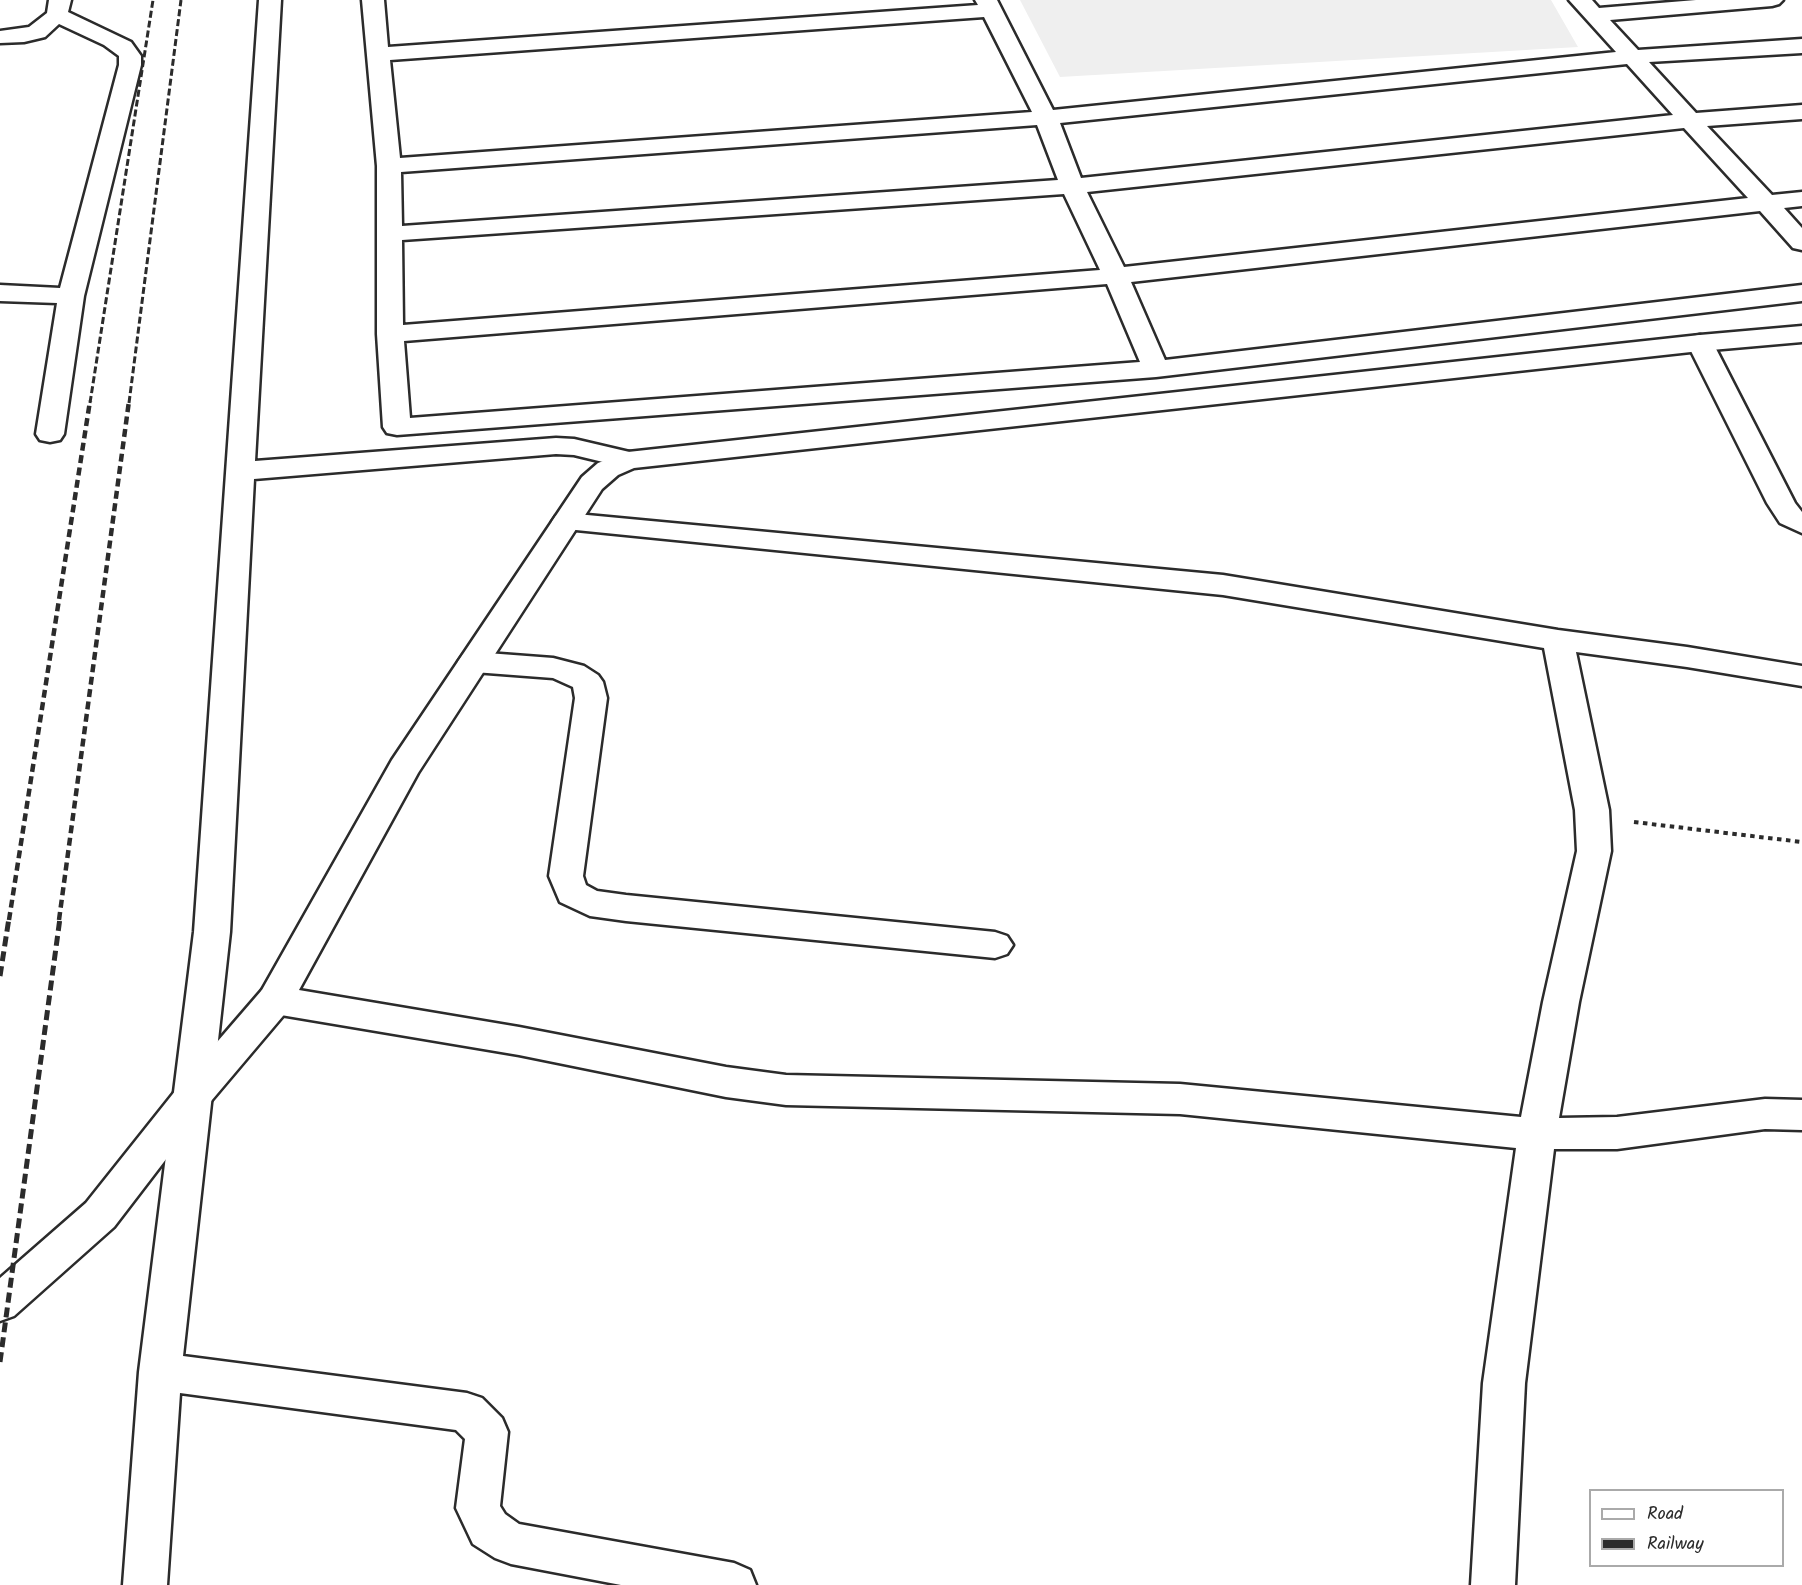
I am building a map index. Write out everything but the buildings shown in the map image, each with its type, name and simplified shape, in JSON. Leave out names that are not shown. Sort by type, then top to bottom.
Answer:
[{"type":"street","points":[[145,1585],[160,1372],[212,932],[270,0]]},
{"type":"street","points":[[373,0],[389,166],[390,334],[397,427],[1156,369],[1802,293]]},
{"type":"street","points":[[1586,7],[1772,0]]},
{"type":"street","points":[[378,54],[988,5],[1046,118],[1072,186],[1116,276],[1156,369]]},
{"type":"street","points":[[0,37],[24,36],[37,32],[59,7],[123,47],[130,56],[130,65],[71,296],[50,434]]},
{"type":"street","points":[[1586,7],[1802,243]]},
{"type":"street","points":[[389,166],[1046,118],[1632,57],[1802,46]]},
{"type":"street","points":[[389,234],[1072,186],[1690,120],[1802,112]]},
{"type":"street","points":[[390,334],[1116,276],[1802,199]]},
{"type":"street","points":[[0,293],[71,296]]},
{"type":"street","points":[[0,1304],[100,1215],[193,1096],[274,1000],[404,768],[592,483],[608,469],[628,460],[1700,343],[1802,334]]},
{"type":"street","points":[[1700,343],[1782,503],[1790,517],[1802,524]]},
{"type":"street","points":[[242,471],[556,446],[574,447],[628,460]]},
{"type":"street","points":[[567,522],[1223,585],[1558,640],[1687,657],[1802,676]]},
{"type":"street","points":[[1493,1585],[1504,1383],[1537,1134],[1561,1002],[1594,850],[1592,817],[1558,640]]},
{"type":"street","points":[[474,662],[553,668],[573,673],[587,682],[591,698],[566,876],[572,893],[590,903],[994,945]]},
{"type":"street","points":[[274,1000],[519,1041],[726,1082],[786,1089],[1180,1099],[1537,1134],[1617,1133],[1765,1114],[1802,1115]]},
{"type":"street","points":[[160,1372],[467,1412],[487,1432],[478,1508],[489,1528],[511,1543],[734,1585]]},
{"type":"path","points":[[1592,817],[1802,842]]},
{"type":"shaded area","points":[[1020,0],[1551,0],[1578,47],[1060,77]]},
{"type":"railway","points":[[90,403],[153,0]]},
{"type":"railway","points":[[129,403],[181,0]]},
{"type":"railway","points":[[9,920],[90,401]]},
{"type":"railway","points":[[59,920],[129,401]]},
{"type":"railway","points":[[0,976],[9,918]]},
{"type":"railway","points":[[0,1362],[60,918]]}]
